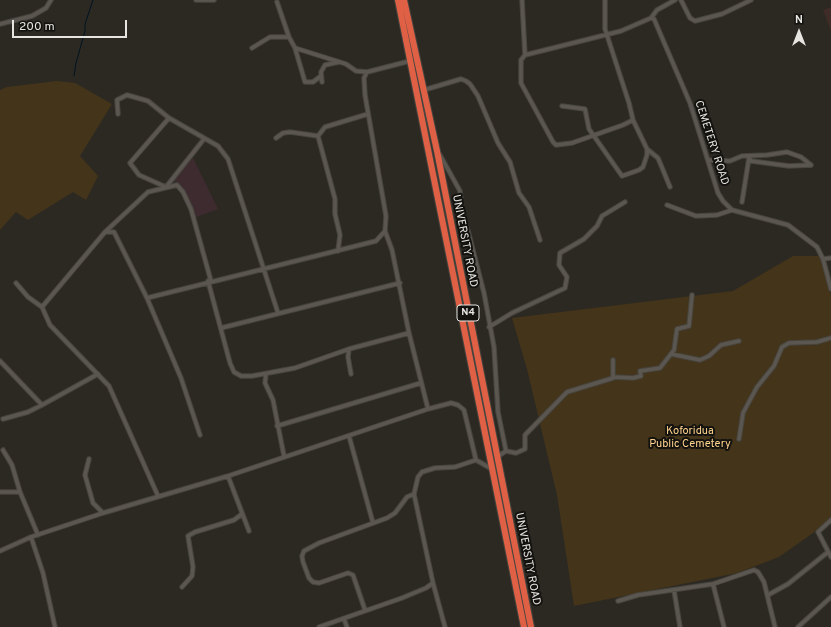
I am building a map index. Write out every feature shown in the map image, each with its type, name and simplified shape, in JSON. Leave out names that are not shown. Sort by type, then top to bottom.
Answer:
[{"type":"highway","name":"UNIVERSITY ROAD","points":[[398,0],[490,468],[524,627]]},
{"type":"highway","name":"UNIVERSITY ROAD","points":[[404,0],[437,151],[479,371],[498,457],[531,627]]},
{"type":"street","points":[[0,24],[32,16],[46,8],[52,0]]},
{"type":"street","points":[[196,0],[214,0]]},
{"type":"street","points":[[522,0],[525,55]]},
{"type":"street","points":[[605,0],[604,21],[606,35],[629,102],[633,120],[647,149],[658,158],[670,187]]},
{"type":"street","points":[[633,120],[623,125],[560,146],[553,142],[521,83],[521,60],[525,55],[621,31],[651,18],[657,10],[675,0]]},
{"type":"street","points":[[681,0],[690,18],[695,21],[722,14],[751,0]]},
{"type":"street","points":[[277,2],[289,37],[295,48],[305,82],[313,82],[320,76],[329,58]]},
{"type":"street","name":"CEMETERY ROAD","points":[[651,18],[654,19],[690,103],[709,160],[718,193],[726,206],[732,210]]},
{"type":"street","points":[[252,48],[270,37],[289,37]]},
{"type":"street","points":[[295,48],[312,55],[329,58],[340,62],[356,71],[367,72],[410,61]]},
{"type":"street","points":[[325,65],[340,62]]},
{"type":"street","points":[[367,72],[364,78],[368,114],[386,216],[385,231],[392,250],[409,333],[428,410]]},
{"type":"street","points":[[320,76],[322,82]]},
{"type":"street","points":[[424,90],[461,79],[470,84],[478,96],[498,143],[510,162],[519,193],[528,207],[540,240]]},
{"type":"street","points":[[118,114],[117,100],[127,95],[148,101],[169,118],[222,151],[231,166],[278,313]]},
{"type":"street","points":[[562,106],[585,109],[589,129],[594,134],[622,176],[643,167],[647,149]]},
{"type":"street","points":[[318,136],[325,127],[368,114]]},
{"type":"street","points":[[166,187],[139,175],[130,163],[169,118]]},
{"type":"street","points":[[276,138],[283,133],[290,132],[318,136]]},
{"type":"street","points":[[318,136],[335,199],[335,214],[340,235],[338,251]]},
{"type":"street","points":[[166,187],[204,139]]},
{"type":"street","points":[[437,151],[460,191],[463,217],[473,249],[494,347],[498,412],[506,451]]},
{"type":"street","points":[[709,160],[730,161],[742,156],[749,157],[787,152],[802,157],[811,165],[789,166],[751,161],[749,157]]},
{"type":"street","points":[[742,202],[749,157]]},
{"type":"street","points":[[42,307],[105,232],[148,192],[177,185],[183,192],[191,209],[221,328],[234,372],[241,376],[266,374],[295,368],[349,349],[409,333]]},
{"type":"street","points":[[489,327],[512,313],[565,288],[567,277],[559,265],[560,253],[584,239],[597,226],[602,216],[625,202]]},
{"type":"street","points":[[667,205],[696,216],[717,215],[732,210],[788,225],[818,247],[823,259],[831,289]]},
{"type":"street","points":[[147,298],[210,281],[376,241],[385,231]]},
{"type":"street","points":[[105,232],[114,232],[147,298],[181,378],[200,435]]},
{"type":"street","points":[[823,259],[831,258]]},
{"type":"street","points":[[16,283],[28,297],[42,307],[50,326],[109,386],[158,496]]},
{"type":"street","points":[[221,328],[400,284]]},
{"type":"street","points":[[498,457],[506,451],[516,453],[524,448],[524,435],[567,392],[613,378],[614,376],[633,378],[641,376],[640,371],[660,368],[675,347],[676,329],[689,326],[692,295]]},
{"type":"street","points":[[739,439],[743,413],[757,387],[774,366],[782,347],[789,343],[817,342],[831,338]]},
{"type":"street","points":[[671,354],[700,360],[709,356],[721,345],[739,341]]},
{"type":"street","points":[[349,349],[348,357],[351,374]]},
{"type":"street","points":[[613,360],[614,376]]},
{"type":"street","points":[[0,361],[42,405]]},
{"type":"street","points":[[3,419],[28,412],[98,374]]},
{"type":"street","points":[[266,374],[265,383],[273,400],[284,456]]},
{"type":"street","points":[[277,426],[422,383]]},
{"type":"street","points":[[0,550],[31,537],[103,513],[228,476],[284,456],[451,403],[458,405],[464,410],[476,460],[490,468]]},
{"type":"street","points":[[349,436],[373,523]]},
{"type":"street","points":[[3,450],[10,460],[20,492],[38,535]]},
{"type":"street","points":[[89,460],[85,476],[93,503],[103,513]]},
{"type":"street","points":[[445,627],[433,583],[414,494],[418,476],[422,472],[434,468],[455,467],[476,460]]},
{"type":"street","points":[[228,476],[249,531]]},
{"type":"street","points":[[0,492],[20,492]]},
{"type":"street","points":[[365,610],[353,575],[348,573],[319,583],[313,582],[309,578],[302,556],[308,548],[391,516],[407,497],[414,494]]},
{"type":"street","points":[[182,587],[192,576],[194,567],[188,536],[195,532],[234,520],[242,514]]},
{"type":"street","points":[[831,520],[818,532],[831,557]]},
{"type":"street","points":[[31,537],[43,573],[55,627]]},
{"type":"street","points":[[768,595],[788,584],[828,552]]},
{"type":"street","points":[[618,601],[638,595],[713,584],[754,570],[758,572],[764,582],[775,627]]},
{"type":"street","points":[[319,627],[408,596],[426,588],[433,583]]},
{"type":"street","points":[[713,584],[724,627]]},
{"type":"street","points":[[674,590],[680,627]]},
{"type":"street","points":[[798,627],[831,597]]},
{"type":"street","points":[[344,619],[347,627]]},
{"type":"shaded area","points":[[831,7],[831,31],[823,10]]},
{"type":"shaded area","points":[[193,158],[218,209],[194,218],[173,178]]},
{"type":"green space","points":[[57,81],[75,83],[112,104],[80,156],[98,176],[86,200],[73,192],[28,220],[16,212],[0,230],[0,90],[7,87]]},
{"type":"green space","name":"Koforidua Public Cemetery","points":[[793,256],[821,256],[831,295],[831,517],[813,533],[779,557],[737,573],[574,606],[557,495],[527,369],[512,318],[733,291]]},
{"type":"waterway","points":[[74,76],[85,31],[85,24],[93,0]]}]
